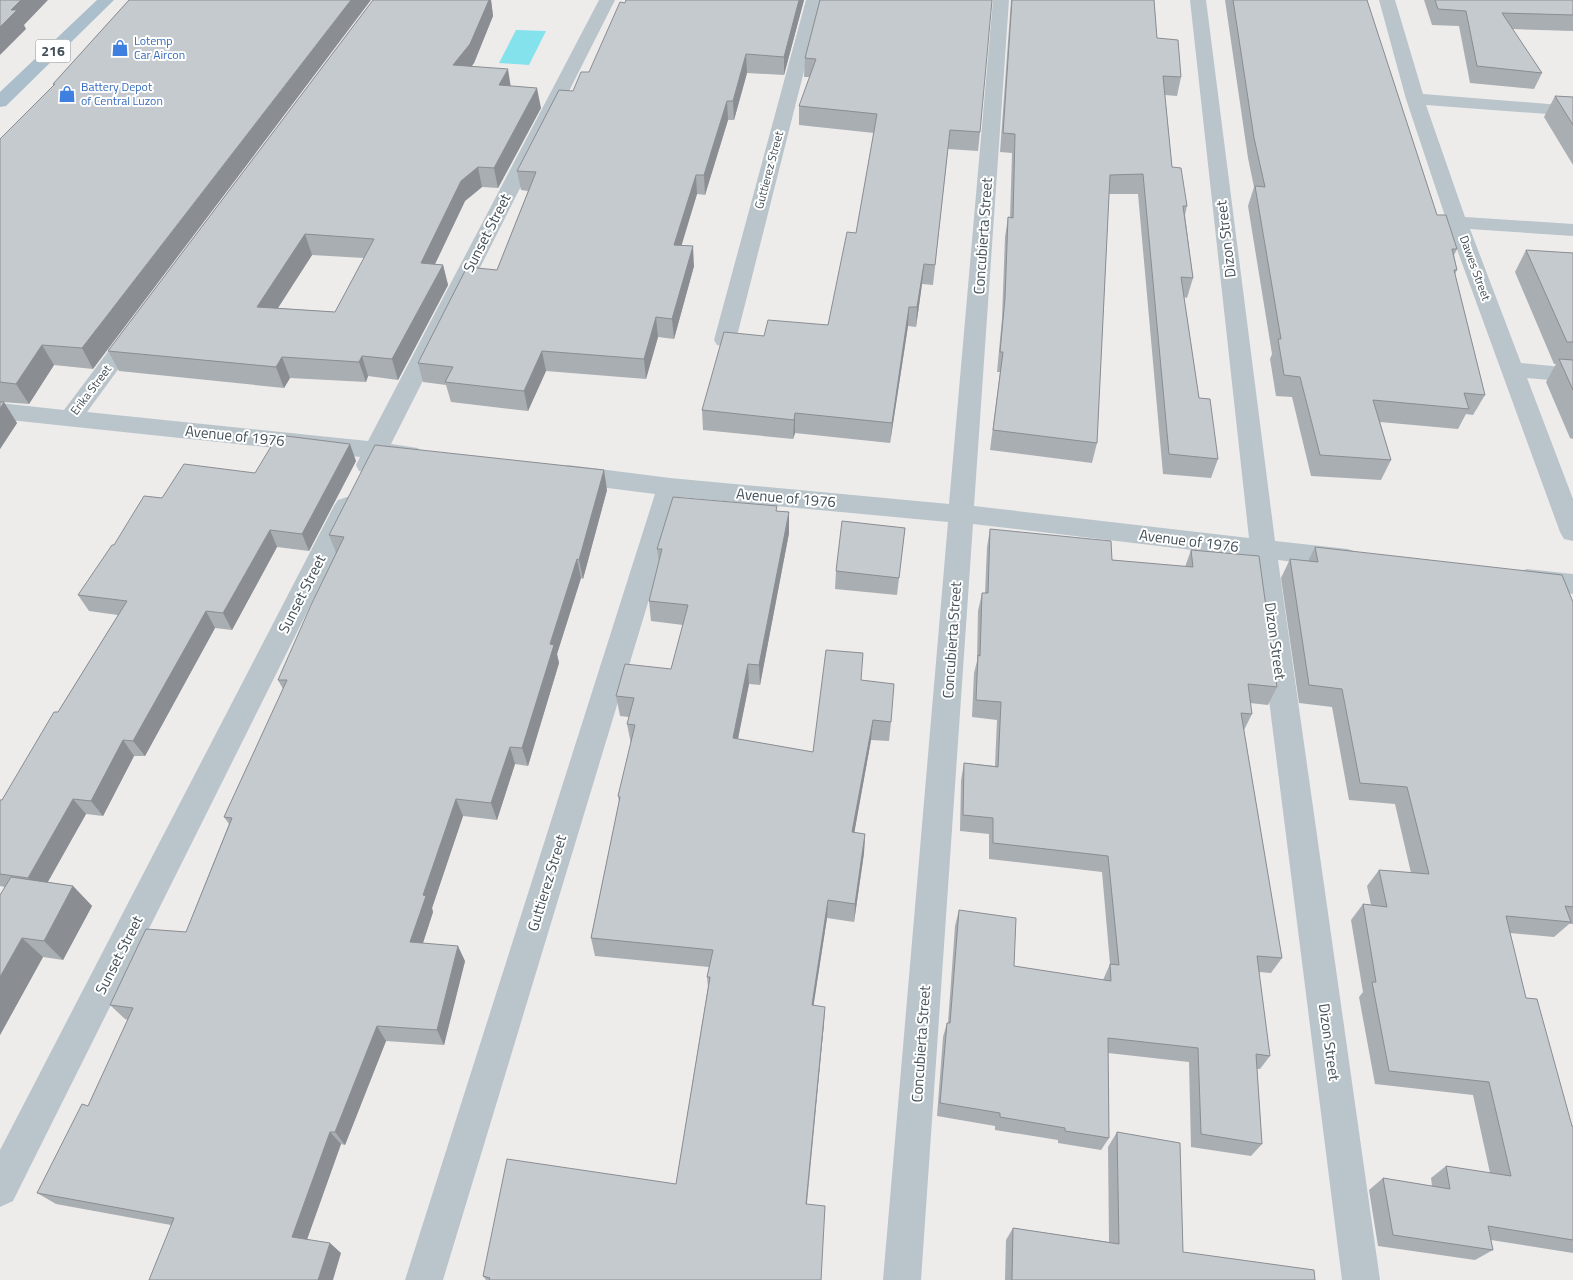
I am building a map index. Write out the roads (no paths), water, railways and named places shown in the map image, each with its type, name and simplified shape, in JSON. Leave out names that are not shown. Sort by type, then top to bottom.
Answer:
[{"type":"main road","name":"216","points":[[0,102],[106,0]]},
{"type":"street","name":"Sunset Street","points":[[0,1188],[375,450],[607,0]]},
{"type":"street","name":"Guttierez Street","points":[[725,340],[814,0]]},
{"type":"street","name":"Concubierta Street","points":[[902,1280],[1001,0]]},
{"type":"street","name":"Dizon Street","points":[[1198,0],[1263,549],[1361,1280]]},
{"type":"street","name":"Dawes Street","points":[[1387,0],[1414,100],[1457,222],[1573,532]]},
{"type":"street","points":[[1414,100],[1573,111]]},
{"type":"street","points":[[1457,222],[1573,230]]},
{"type":"street","name":"Erika Street","points":[[70,419],[149,312]]},
{"type":"street","points":[[1512,369],[1573,375]]},
{"type":"street","name":"Avenue of 1976","points":[[0,411],[375,450],[434,458]]},
{"type":"street","name":"Avenue of 1976","points":[[542,471],[670,487],[962,514],[1369,561]]},
{"type":"street","name":"Guttierez Street","points":[[424,1280],[670,487]]},
{"type":"street","points":[[1505,576],[1573,584]]},
{"type":"water","points":[[516,30],[546,31],[529,65],[499,63]]},
{"type":"place","name":"Lotemp Car Aircon","points":[[120,48]]},
{"type":"place","name":"Battery Depot of Central Luzon","points":[[67,94]]}]
